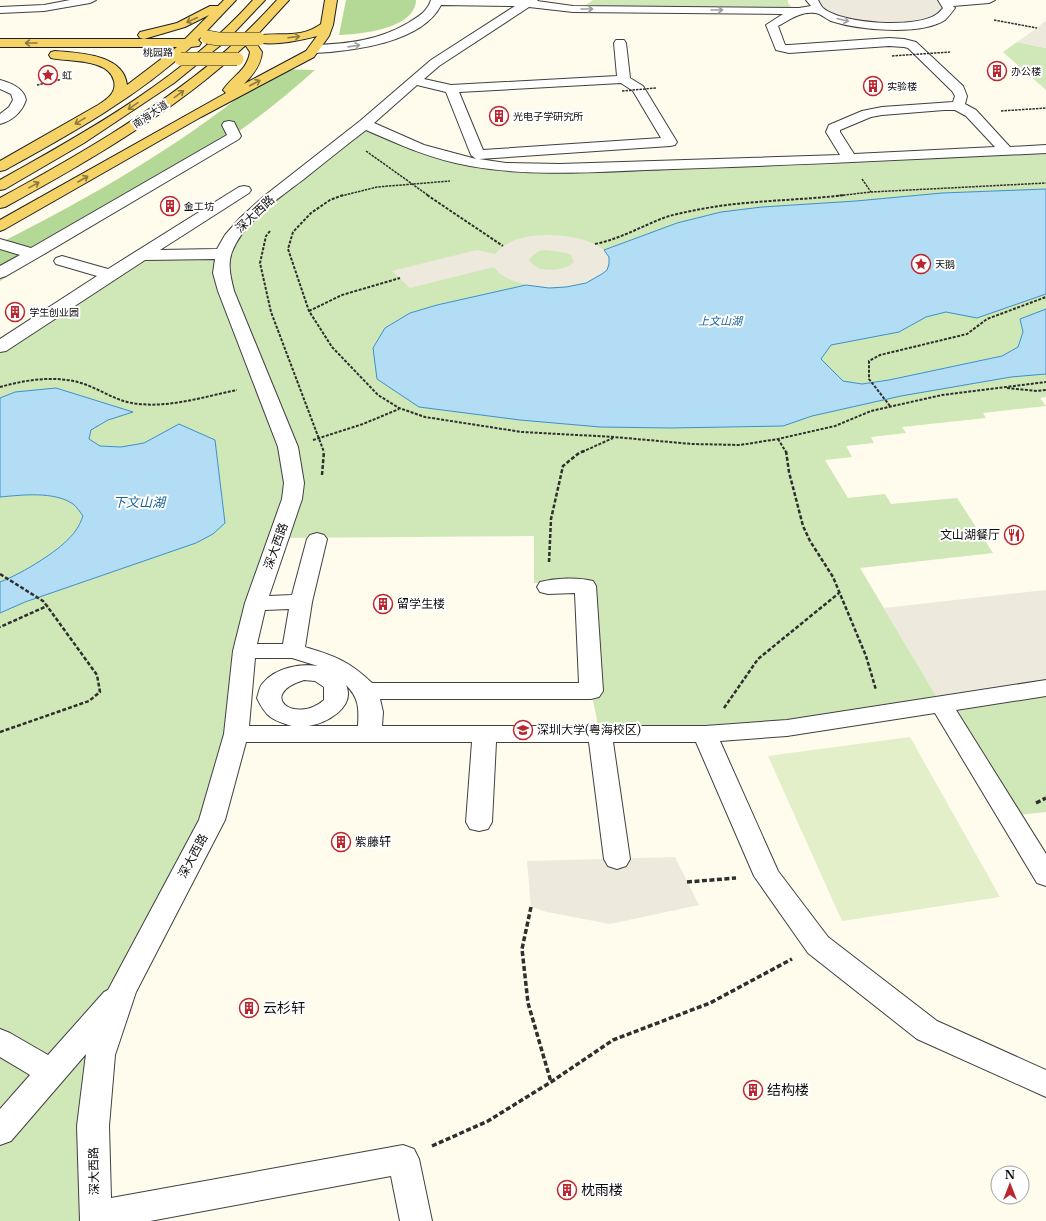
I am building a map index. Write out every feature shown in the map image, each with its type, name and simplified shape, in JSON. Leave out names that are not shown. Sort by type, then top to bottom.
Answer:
[{"type":"main road","points":[[61,43],[126,38],[157,32],[194,19],[225,0]]},
{"type":"main road","points":[[0,167],[113,101],[192,45],[230,0]]},
{"type":"main road","name":"南海大道","points":[[0,186],[84,138],[124,113],[165,84],[212,48],[259,0]]},
{"type":"main road","name":"南海大道","points":[[0,204],[102,146],[178,95],[217,66],[238,47],[283,0]]},
{"type":"main road","points":[[0,226],[196,114],[302,58],[315,49],[322,39],[327,25],[332,0]]},
{"type":"main road","points":[[192,45],[218,39],[253,46],[319,31],[327,25]]},
{"type":"main road","name":"桃园路","points":[[0,43],[253,46],[315,49]]},
{"type":"main road","points":[[192,45],[216,58],[237,59],[244,64],[247,73]]},
{"type":"main road","name":"桃园路","points":[[0,54],[192,45]]},
{"type":"main road","points":[[196,114],[231,88],[247,73],[257,55],[253,46]]},
{"type":"main road","points":[[36,53],[77,57],[106,64],[115,71],[120,79],[121,85],[113,101]]},
{"type":"street","points":[[0,10],[44,8],[90,0]]},
{"type":"street","points":[[564,7],[575,0]]},
{"type":"street","points":[[945,2],[990,0]]},
{"type":"street","points":[[315,49],[358,46],[389,38],[406,30],[429,14],[437,1],[529,1],[573,9],[799,11]]},
{"type":"street","name":"深大西路","points":[[95,1219],[93,1126],[100,1055],[122,991],[212,820],[236,734],[244,651],[256,603],[292,499],[294,483],[288,447],[226,291],[221,273],[223,254],[230,238],[245,220],[268,200],[365,124],[435,63],[529,1]]},
{"type":"street","points":[[945,2],[949,8],[947,13],[942,18],[906,26],[862,24],[834,18],[814,4],[772,25],[780,46],[789,49],[889,42],[904,43],[912,46],[958,89],[961,96],[958,106]]},
{"type":"street","points":[[620,43],[623,85]]},
{"type":"street","points":[[415,81],[451,89],[571,82],[623,85],[638,89],[684,164]]},
{"type":"street","points":[[0,84],[15,90],[20,95],[20,102],[16,109],[0,120]]},
{"type":"street","points":[[451,89],[473,159]]},
{"type":"street","points":[[850,159],[833,132],[834,128],[867,114],[882,111],[944,106],[958,106],[971,113],[1006,151]]},
{"type":"street","points":[[365,124],[419,148],[506,166],[560,168],[850,159],[1046,148]]},
{"type":"street","points":[[0,273],[234,136],[230,125]]},
{"type":"street","points":[[473,159],[670,142]]},
{"type":"street","points":[[0,347],[244,190]]},
{"type":"street","points":[[0,244],[33,254]]},
{"type":"street","points":[[142,255],[223,254]]},
{"type":"street","points":[[62,261],[110,275]]},
{"type":"street","points":[[293,651],[316,539]]},
{"type":"street","points":[[366,691],[591,691],[585,586],[548,587]]},
{"type":"street","points":[[256,603],[302,602]]},
{"type":"street","points":[[244,651],[293,651],[326,661],[340,668],[352,677],[366,691],[371,712],[369,734]]},
{"type":"street","points":[[236,734],[705,734],[787,728],[882,712],[1046,688]]},
{"type":"street","points":[[941,704],[1046,876]]},
{"type":"street","points":[[479,822],[484,759],[484,734]]},
{"type":"street","points":[[600,734],[617,859]]},
{"type":"street","points":[[705,734],[767,876],[818,945],[927,1030],[1046,1084]]},
{"type":"street","points":[[0,1132],[122,991]]},
{"type":"street","points":[[0,1042],[52,1072]]},
{"type":"street","points":[[95,1219],[403,1159],[416,1221]]},
{"type":"path","points":[[996,20],[1037,28]]},
{"type":"path","points":[[892,56],[950,52]]},
{"type":"path","points":[[15,90],[69,77]]},
{"type":"path","points":[[623,85],[638,89],[656,88]]},
{"type":"path","points":[[971,113],[1046,108]]},
{"type":"path","points":[[348,137],[411,184],[503,246]]},
{"type":"path","points":[[453,181],[377,187],[349,193],[330,200],[311,213],[293,232],[288,249],[309,311],[332,347],[378,395],[399,408],[425,417],[522,432],[614,437],[692,444],[740,445],[778,439],[835,426],[871,411],[942,395],[1046,382]]},
{"type":"path","points":[[595,244],[609,241],[668,217],[696,210],[744,202],[803,200],[871,192],[1046,183]]},
{"type":"path","points":[[270,230],[266,236],[260,263],[271,312],[324,451],[321,480]]},
{"type":"path","points":[[309,311],[342,295],[400,278]]},
{"type":"path","points":[[890,406],[868,379],[869,361],[880,355],[967,334],[987,319],[1046,297]]},
{"type":"path","points":[[0,387],[21,381],[58,379],[81,383],[104,394],[132,403],[167,404],[263,384]]},
{"type":"path","points":[[1002,387],[1037,391],[1046,390]]},
{"type":"path","points":[[288,447],[363,424],[399,408]]},
{"type":"path","points":[[548,587],[551,519],[563,466],[579,453],[614,437]]},
{"type":"path","points":[[778,439],[786,451],[789,472],[803,526],[810,541],[833,577],[866,656],[882,712]]},
{"type":"path","points":[[0,732],[89,701],[100,692],[97,675],[43,601],[1,574]]},
{"type":"path","points":[[705,734],[758,660],[839,593]]},
{"type":"path","points":[[0,627],[47,606]]},
{"type":"path","points":[[687,882],[767,876]]},
{"type":"path","points":[[531,908],[522,949],[528,1003],[551,1082]]},
{"type":"path","points":[[403,1159],[488,1121],[551,1082],[613,1040],[710,1003],[818,945]]},
{"type":"green space","points":[[346,0],[416,0],[413,10],[407,18],[397,24],[373,31],[339,35]]},
{"type":"green space","points":[[593,0],[788,0],[791,7],[583,7]]},
{"type":"green space","points":[[1017,42],[1046,48],[1046,90],[1003,52]]},
{"type":"green space","points":[[273,69],[315,70],[279,101],[202,157],[163,183],[0,281],[0,243],[72,205],[142,164],[210,119]]},
{"type":"green space","points":[[365,124],[419,148],[506,167],[1046,149],[1046,397],[1040,398],[1046,406],[983,413],[986,418],[902,427],[906,433],[871,437],[874,443],[846,446],[852,457],[825,460],[848,498],[885,494],[891,504],[957,498],[993,553],[860,568],[941,704],[787,728],[600,734],[591,691],[584,583],[534,583],[534,536],[279,538],[212,820],[122,991],[96,1221],[0,1221],[0,347],[142,255],[223,254],[230,238]]},
{"type":"green space","points":[[1046,688],[1046,812],[1010,816],[941,704]]},
{"type":"green space","points":[[910,737],[1000,897],[842,921],[768,756]]},
{"type":"shaded area","points":[[812,0],[944,0],[947,13],[906,26],[834,18]]},
{"type":"shaded area","points":[[1046,20],[1046,48],[1017,42],[1037,28]]},
{"type":"shaded area","points":[[530,236],[565,236],[581,239],[595,244],[604,250],[609,257],[607,270],[586,283],[566,287],[549,288],[526,285],[511,280],[500,274],[494,267],[410,288],[392,271],[477,250],[495,254],[503,246],[515,240]],"holes":[[[546,250],[571,255],[574,262],[567,267],[554,270],[540,269],[529,260],[539,251]]]},
{"type":"shaded area","points":[[1046,590],[1046,688],[941,704],[884,608]]},
{"type":"shaded area","points":[[675,857],[699,905],[610,924],[547,912],[531,907],[527,861]]},
{"type":"water","name":"上文山湖","points":[[1046,189],[1046,294],[977,318],[946,312],[926,317],[899,332],[831,345],[821,359],[843,381],[862,384],[889,380],[1002,356],[1018,347],[1023,332],[1020,319],[1046,309],[1046,374],[1011,377],[901,396],[812,416],[783,426],[671,428],[600,427],[520,420],[419,407],[377,379],[373,348],[385,328],[410,313],[437,305],[526,285],[549,288],[566,287],[586,283],[607,270],[609,257],[604,250],[677,223],[721,212],[762,207],[856,201],[942,193]]},
{"type":"water","name":"下文山湖","points":[[56,388],[133,412],[108,420],[91,430],[89,439],[100,446],[121,447],[144,443],[179,424],[215,440],[225,523],[213,534],[196,543],[25,602],[0,613],[0,582],[30,567],[52,553],[76,530],[83,516],[73,504],[57,497],[18,495],[0,497],[0,398],[15,392]]},
{"type":"place","name":"办公楼","points":[[997,71]]},
{"type":"place","name":"虹","points":[[48,75]]},
{"type":"place","name":"实验楼","points":[[873,86]]},
{"type":"place","name":"光电子学研究所","points":[[499,116]]},
{"type":"place","name":"金工坊","points":[[170,206]]},
{"type":"place","name":"天鹅","points":[[921,264]]},
{"type":"place","name":"学生创业园","points":[[15,312]]},
{"type":"place","name":"文山湖餐厅","points":[[1014,535]]},
{"type":"place","name":"留学生楼","points":[[383,604]]},
{"type":"place","name":"深圳大学(粤海校区)","points":[[523,730]]},
{"type":"place","name":"紫藤轩","points":[[341,842]]},
{"type":"place","name":"云杉轩","points":[[249,1008]]},
{"type":"place","name":"结构楼","points":[[753,1090]]},
{"type":"place","name":"枕雨楼","points":[[567,1190]]}]
